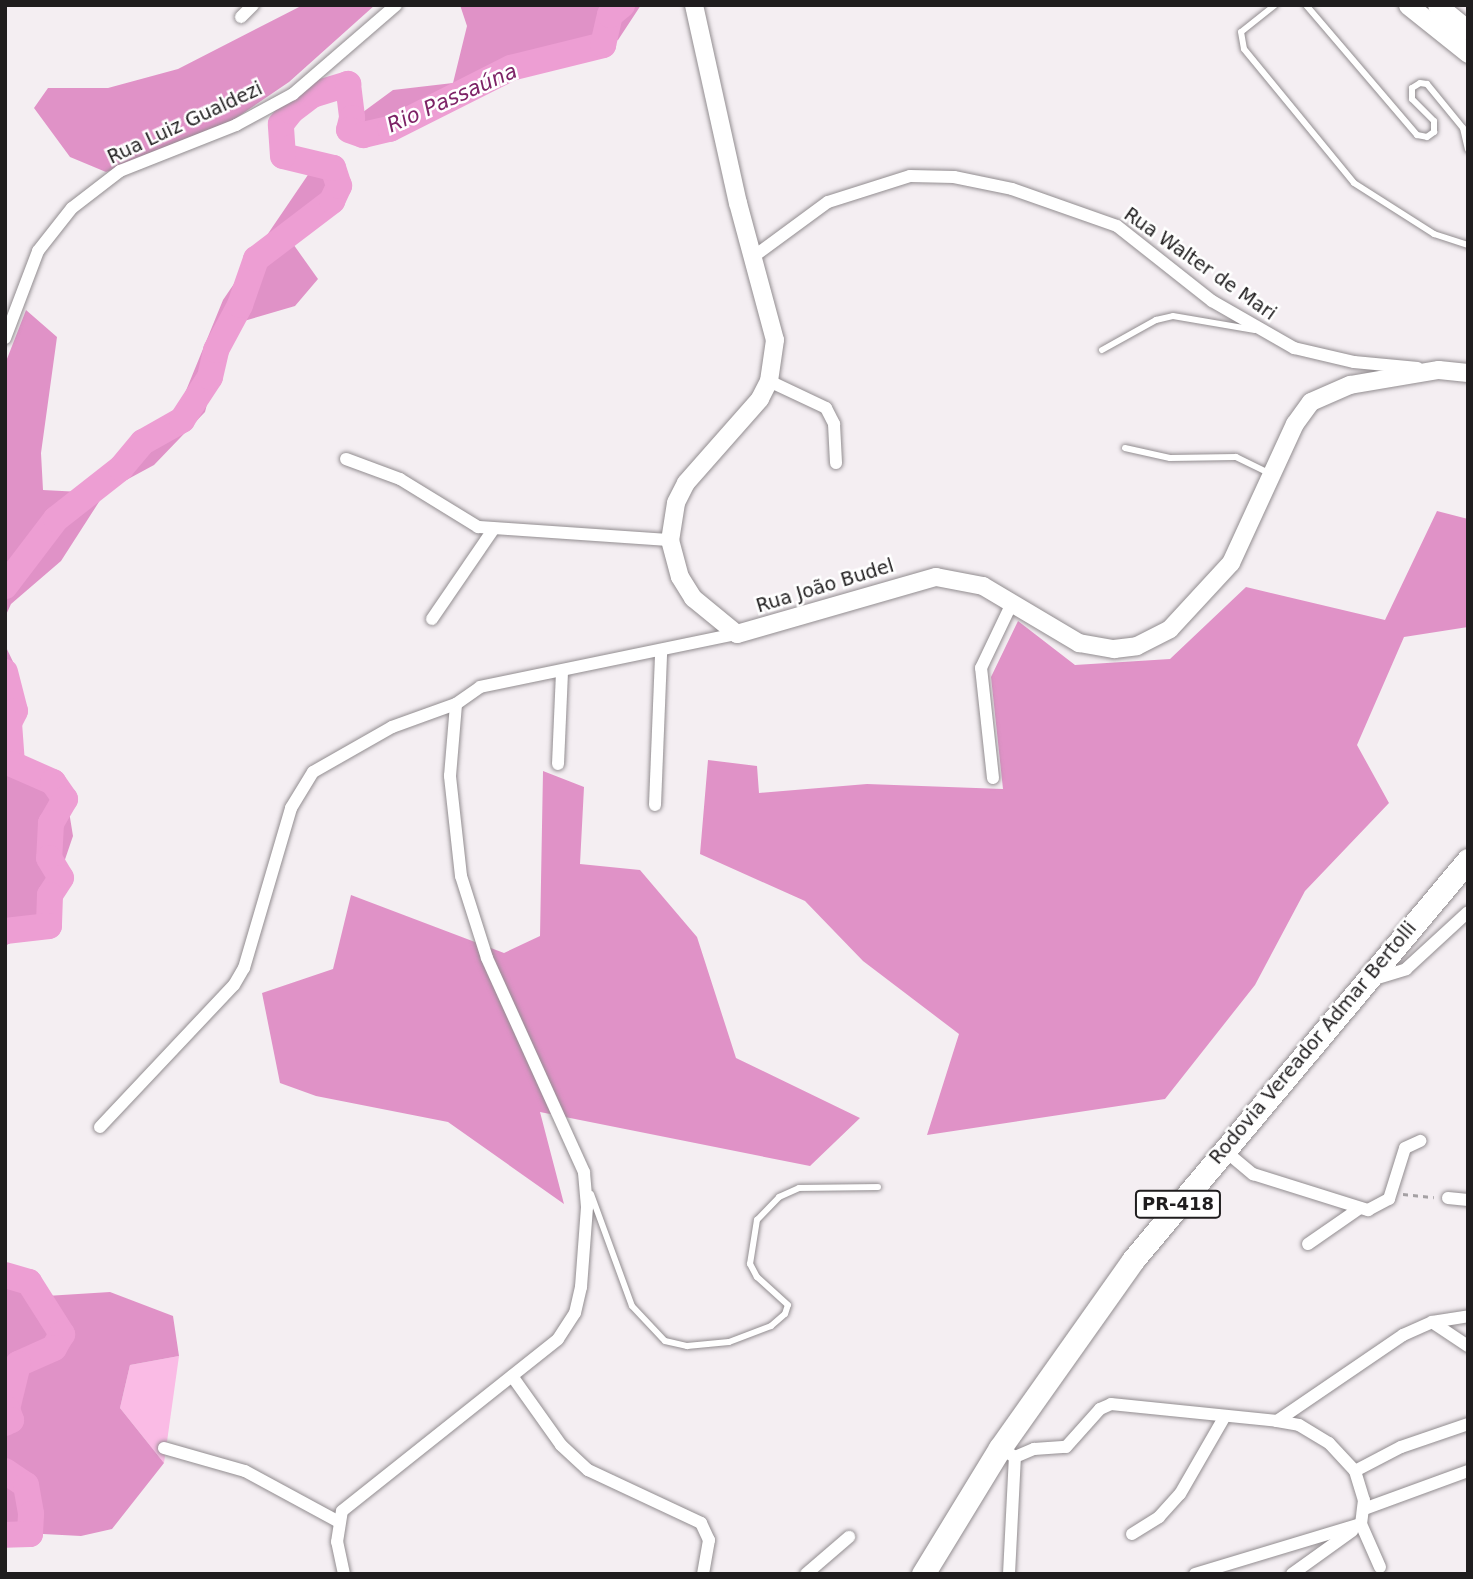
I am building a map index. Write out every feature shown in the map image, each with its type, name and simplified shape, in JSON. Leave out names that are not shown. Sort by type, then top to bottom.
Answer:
[{"type":"highway","name":"Rodovia Vereador Admar Bertolli","points":[[923,1574],[1133,1260],[1468,860]]},
{"type":"main road","points":[[1408,5],[1468,53]]},
{"type":"main road","points":[[1437,5],[1468,30]]},
{"type":"street","points":[[241,17],[253,5]]},
{"type":"street","name":"Rua Luiz Gualdezi","points":[[5,338],[38,251],[72,208],[120,171],[236,125],[293,94],[396,5]]},
{"type":"street","name":"Rua João Budel","points":[[694,5],[775,340],[769,381],[749,416],[686,483],[676,503],[670,540],[680,577],[693,598],[737,634],[936,577],[971,581],[1093,647],[1136,646],[1155,639],[1231,564],[1302,412],[1321,396],[1350,385],[1439,370],[1468,373]]},
{"type":"street","name":"Rua Walter de Mari","points":[[753,257],[828,202],[910,176],[954,177],[1012,189],[1116,226],[1258,331],[1333,359],[1439,370]]},
{"type":"street","points":[[769,381],[827,408],[834,424],[836,463]]},
{"type":"street","points":[[346,459],[400,479],[464,522],[494,530],[670,540]]},
{"type":"street","points":[[432,619],[494,530]]},
{"type":"street","points":[[993,778],[981,668],[1012,603]]},
{"type":"street","points":[[100,1127],[234,985],[244,968],[291,808],[304,781],[330,761],[392,727],[456,704],[480,687],[660,653],[737,634]]},
{"type":"street","points":[[655,805],[660,653]]},
{"type":"street","points":[[558,764],[562,672]]},
{"type":"street","points":[[344,1574],[337,1521],[351,1502],[558,1339],[575,1313],[586,1226],[584,1172],[474,924],[451,806],[456,704]]},
{"type":"street","points":[[1364,982],[1406,969],[1468,912]]},
{"type":"street","points":[[1224,1150],[1253,1174],[1360,1208],[1380,1207],[1391,1193],[1405,1148],[1420,1141]]},
{"type":"street","points":[[1448,1198],[1468,1200]]},
{"type":"street","points":[[1308,1244],[1360,1208]]},
{"type":"street","points":[[1277,1421],[1404,1335],[1432,1322],[1468,1316]]},
{"type":"street","points":[[1432,1322],[1468,1346]]},
{"type":"street","points":[[512,1376],[561,1445],[588,1470],[701,1523],[709,1540],[703,1574]]},
{"type":"street","points":[[1009,1574],[1007,1452],[1066,1447],[1100,1409],[1111,1404],[1277,1421],[1299,1425],[1329,1443],[1355,1471],[1364,1509],[1361,1524],[1380,1567]]},
{"type":"street","points":[[1132,1534],[1160,1517],[1181,1494],[1225,1416]]},
{"type":"street","points":[[1355,1471],[1401,1447],[1468,1424]]},
{"type":"street","points":[[164,1448],[245,1472],[337,1521]]},
{"type":"street","points":[[1364,1509],[1468,1471]]},
{"type":"street","points":[[1195,1574],[1361,1524]]},
{"type":"street","points":[[1292,1574],[1361,1524]]},
{"type":"street","points":[[806,1574],[849,1537]]},
{"type":"lane","points":[[1275,5],[1241,32],[1244,49],[1354,183],[1434,234],[1468,245]]},
{"type":"lane","points":[[1307,5],[1417,135],[1427,137],[1434,132],[1434,121],[1412,99],[1412,88],[1420,83],[1427,84],[1465,125],[1468,149]]},
{"type":"lane","points":[[1102,350],[1156,320],[1173,316],[1258,331]]},
{"type":"lane","points":[[1125,448],[1182,459],[1236,457],[1273,475]]},
{"type":"lane","points":[[584,1172],[632,1306],[665,1341],[687,1346],[729,1342],[771,1326],[785,1314],[788,1306],[757,1277],[750,1264],[757,1220],[779,1197],[799,1188],[878,1187]]},
{"type":"path","points":[[1391,1193],[1448,1198]]},
{"type":"shaded area","points":[[303,5],[375,5],[289,82],[201,142],[106,172],[70,157],[34,108],[48,88],[108,88],[178,69]]},
{"type":"shaded area","points":[[460,5],[641,5],[618,40],[497,74],[417,121],[373,135],[359,115],[393,90],[453,83],[467,26]]},
{"type":"shaded area","points":[[316,163],[339,194],[291,241],[318,279],[295,306],[227,326],[205,412],[154,465],[106,491],[61,561],[11,604],[5,617],[5,364],[26,310],[57,337],[41,453],[43,490],[100,493],[136,467],[176,415],[223,300]]},
{"type":"shaded area","points":[[1437,511],[1468,519],[1468,627],[1404,637],[1357,745],[1389,803],[1305,891],[1255,985],[1165,1099],[927,1135],[959,1034],[863,961],[805,901],[700,854],[708,760],[757,766],[759,793],[867,784],[1003,789],[991,677],[1018,621],[1075,665],[1170,659],[1246,587],[1385,620]]},
{"type":"shaded area","points":[[5,645],[16,668],[13,757],[65,787],[73,836],[43,924],[5,946]]},
{"type":"shaded area","points":[[543,771],[584,787],[580,864],[640,870],[697,937],[736,1058],[860,1118],[810,1166],[540,1112],[564,1204],[448,1122],[316,1096],[280,1083],[262,993],[333,969],[351,895],[504,953],[540,936]]},
{"type":"shaded area","points":[[5,1279],[46,1296],[110,1292],[173,1316],[179,1356],[130,1365],[120,1408],[164,1463],[112,1529],[81,1536],[5,1532]]},
{"type":"shaded area","points":[[179,1356],[164,1463],[120,1408],[130,1365]]},
{"type":"waterway","name":"Rio Passaúna","points":[[5,586],[56,519],[121,468],[143,442],[182,420],[210,377],[216,350],[240,305],[256,259],[332,201],[339,186],[333,168],[283,156],[281,124],[291,111],[312,95],[348,84],[352,118],[349,130],[363,135],[390,129],[511,68],[603,45],[610,15],[622,5]]},
{"type":"waterway","name":"Rio Passaúna","points":[[5,672],[15,711],[9,723],[12,764],[53,782],[65,799],[51,823],[49,858],[61,878],[50,895],[49,926],[5,931]]},
{"type":"waterway","name":"Rio Passaúna","points":[[5,1275],[29,1282],[62,1334],[54,1348],[18,1364],[7,1409],[11,1420],[5,1423]]},
{"type":"waterway","name":"Rio Passaúna","points":[[5,1471],[26,1485],[31,1514],[30,1534],[5,1535]]}]
